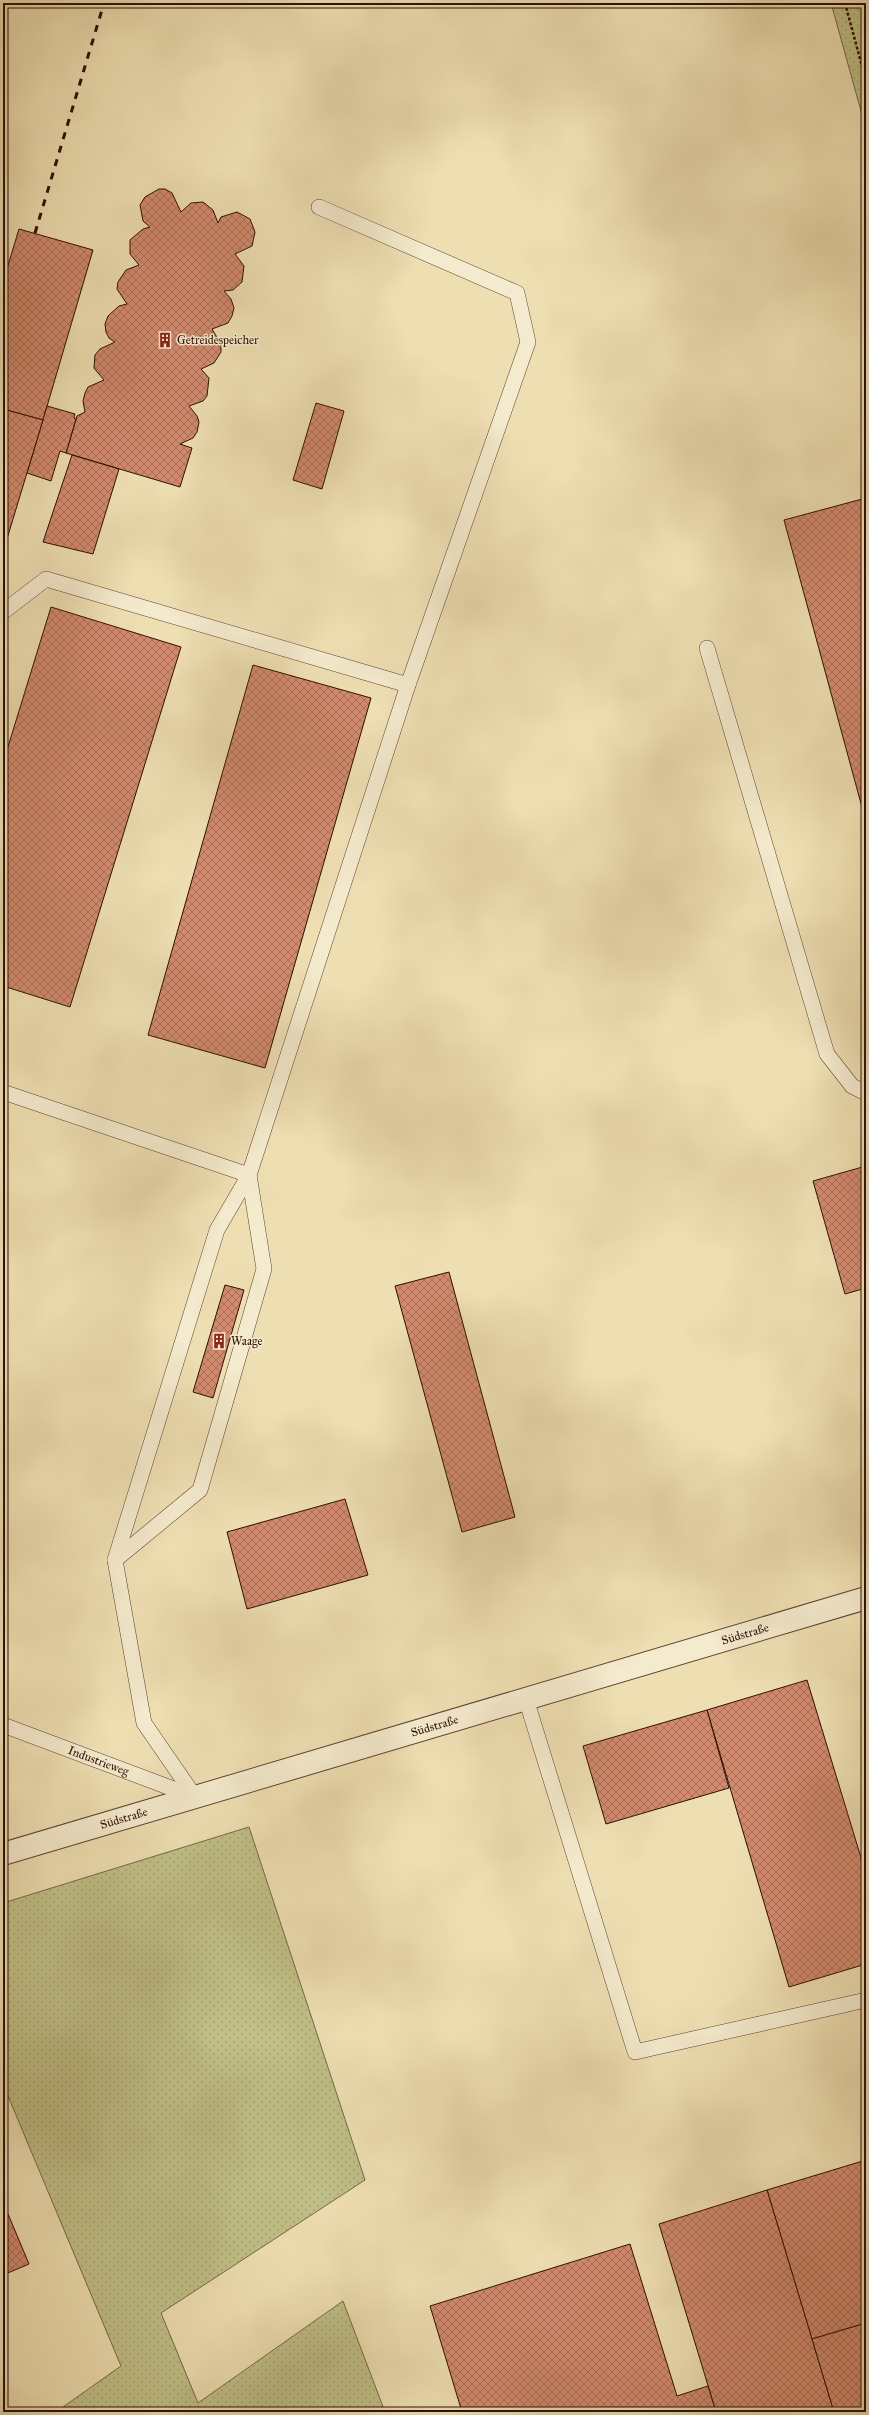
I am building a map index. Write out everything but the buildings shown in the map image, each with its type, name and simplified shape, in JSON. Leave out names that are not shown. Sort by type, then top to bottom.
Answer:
[{"type":"street","name":"Südstraße","points":[[3,1854],[866,1598]]},
{"type":"lane","points":[[195,1797],[144,1723],[115,1560],[218,1230],[249,1175],[408,685],[528,342],[518,293],[319,206]]},
{"type":"lane","points":[[3,612],[46,578],[408,685]]},
{"type":"lane","points":[[707,648],[827,1054],[852,1086],[866,1093]]},
{"type":"lane","points":[[3,1092],[249,1175]]},
{"type":"lane","points":[[115,1560],[200,1490],[264,1269],[249,1175]]},
{"type":"lane","points":[[526,1699],[635,2052],[866,2000]]},
{"type":"lane","name":"Industrieweg","points":[[3,1725],[195,1797]]},
{"type":"path","points":[[845,3],[866,81]]},
{"type":"green space","points":[[831,3],[866,3],[866,129]]},
{"type":"green space","points":[[249,1827],[365,2180],[161,2313],[198,2403],[343,2301],[385,2412],[56,2412],[121,2366],[3,2084],[3,1903]]},
{"type":"railway","points":[[35,233],[104,3]]},
{"type":"place","name":"Getreidespeicher","points":[[165,340]]},
{"type":"place","name":"Waage","points":[[219,1341]]}]
